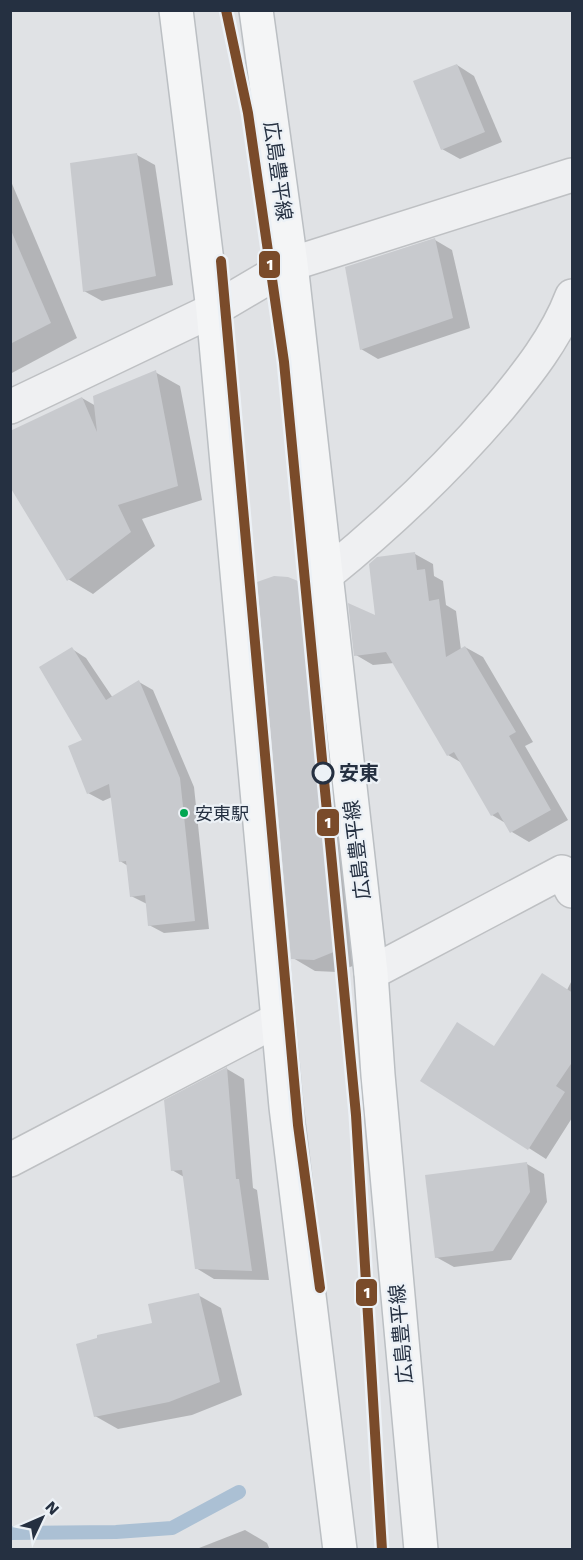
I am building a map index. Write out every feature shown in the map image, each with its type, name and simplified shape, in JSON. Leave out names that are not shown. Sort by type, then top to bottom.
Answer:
[{"type":"main road","points":[[176,10],[213,310],[277,1020],[340,1550]]},
{"type":"main road","name":"広島豊平線","points":[[256,10],[291,264],[371,973],[378,1075],[421,1550]]},
{"type":"street","points":[[10,407],[213,310],[291,264],[573,175]]},
{"type":"street","points":[[326,575],[367,542],[459,455],[536,364],[573,296]]},
{"type":"street","points":[[371,973],[562,872],[573,891]]},
{"type":"street","points":[[10,1160],[277,1020]]},
{"type":"building","points":[[457,64],[485,132],[441,150],[413,81]]},
{"type":"building","points":[[137,153],[156,276],[83,292],[70,163]]},
{"type":"building","points":[[10,228],[51,323],[10,344]]},
{"type":"building","points":[[435,238],[453,318],[360,350],[345,267]]},
{"type":"building","points":[[156,370],[178,486],[118,505],[131,532],[67,581],[10,487],[10,431],[82,397],[97,432],[93,396]]},
{"type":"building","points":[[415,552],[417,570],[425,569],[429,601],[439,599],[446,657],[465,646],[516,732],[509,736],[551,810],[510,833],[498,812],[491,816],[454,752],[447,756],[386,652],[354,656],[348,603],[375,615],[369,564],[377,557]]},
{"type":"building","name":"安東駅","points":[[274,576],[288,577],[308,585],[317,661],[314,661],[341,949],[314,960],[291,959],[257,582]]},
{"type":"building","points":[[72,647],[106,700],[139,680],[180,778],[195,921],[148,926],[145,895],[130,897],[126,861],[119,862],[109,784],[87,794],[68,746],[82,740],[39,667]]},
{"type":"building","points":[[542,973],[573,993],[573,1061],[556,1086],[565,1092],[528,1150],[420,1081],[457,1022],[494,1046]]},
{"type":"building","points":[[227,1067],[236,1179],[239,1179],[252,1271],[195,1269],[182,1170],[171,1171],[164,1100]]},
{"type":"building","points":[[527,1162],[530,1192],[493,1251],[435,1258],[425,1175]]},
{"type":"building","points":[[199,1293],[220,1382],[169,1402],[94,1417],[76,1344],[97,1338],[97,1335],[152,1323],[148,1304]]},
{"type":"waterway","points":[[10,1533],[116,1532],[172,1528],[239,1492]]},
{"type":"transit line","name":"1","points":[[226,10],[248,113],[284,362],[356,1115],[382,1550]]},
{"type":"transit line","name":"1","points":[[221,261],[298,1125],[320,1288]]},
{"type":"place","name":"安東","points":[[323,773]]},
{"type":"place","name":"安東駅","points":[[184,813]]}]
